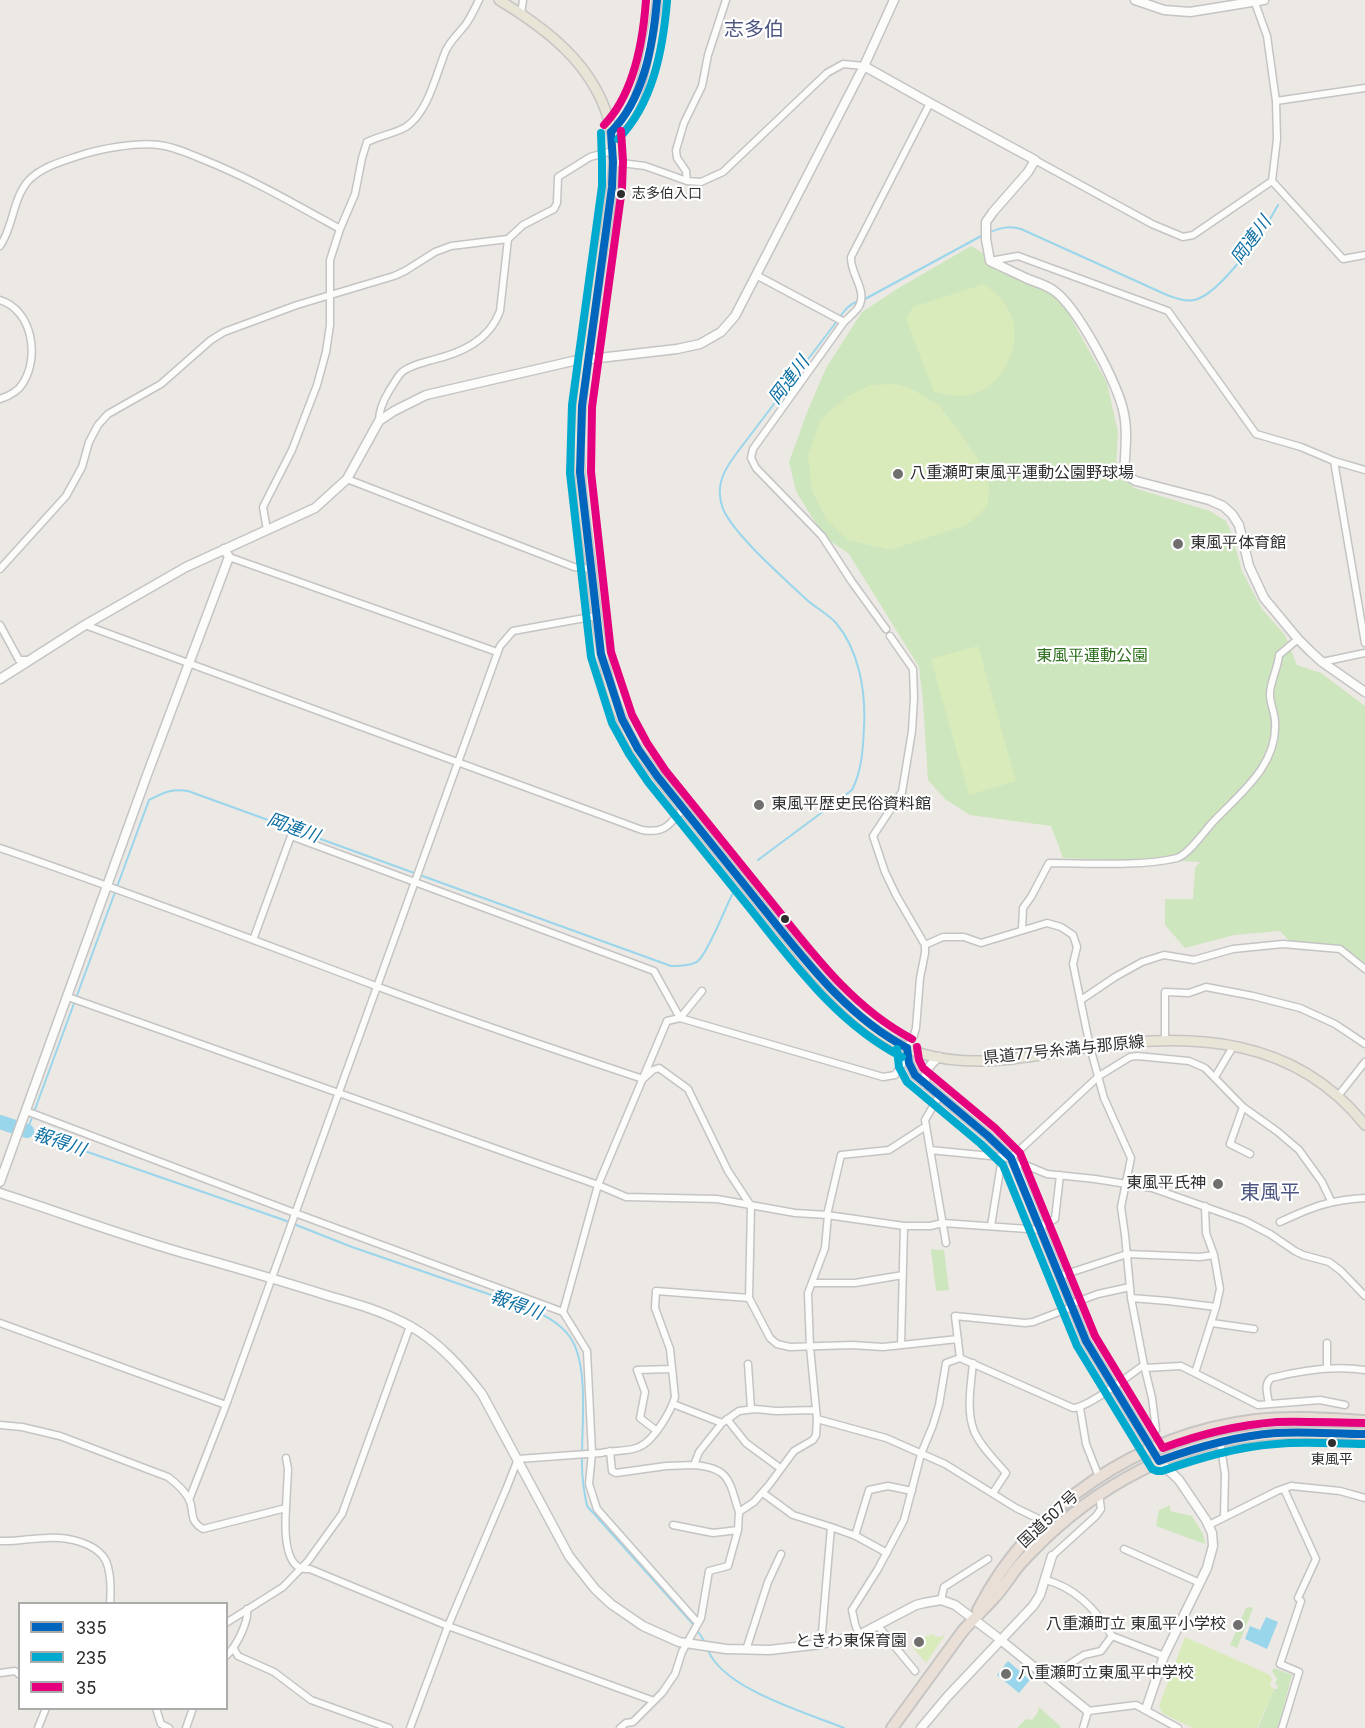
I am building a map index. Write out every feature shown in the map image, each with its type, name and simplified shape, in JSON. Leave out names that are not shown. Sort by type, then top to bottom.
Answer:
[{"type":"highway","name":"国道507号","points":[[892,1728],[973,1618],[1001,1570],[1016,1551],[1043,1521],[1099,1477],[1151,1448],[1216,1427],[1256,1420],[1365,1420]]},
{"type":"highway","name":"国道507号","points":[[973,1618],[995,1597],[1020,1564],[1039,1544],[1083,1505],[1099,1493],[1159,1461],[1220,1441],[1252,1436],[1278,1433],[1365,1434]]},
{"type":"main road","name":"県道77号糸満与那原線","points":[[499,0],[544,31],[572,55],[587,74],[603,103],[612,132],[612,187],[587,359],[582,406],[580,472],[596,616],[610,685],[622,719],[638,749],[683,809],[836,996],[861,1020],[908,1051],[968,1061],[998,1060],[1090,1047],[1165,1040],[1207,1041],[1234,1045],[1268,1055],[1306,1073],[1338,1096],[1365,1125]]},
{"type":"street","points":[[267,530],[263,507],[292,450],[317,385],[326,352],[331,295],[330,260],[355,194],[367,142],[405,127],[415,117],[427,100],[446,50],[466,24],[479,0]]},
{"type":"street","points":[[521,14],[523,0]]},
{"type":"street","points":[[612,132],[623,122],[634,104],[641,82],[657,0]]},
{"type":"street","points":[[687,181],[686,171],[677,158],[676,150],[684,123],[702,86],[708,55],[726,0]]},
{"type":"street","points":[[0,679],[85,625],[186,567],[227,553],[267,530],[315,508],[347,479],[380,422],[394,411],[426,395],[587,359],[677,349],[700,344],[721,332],[735,316],[864,66],[894,0]]},
{"type":"street","points":[[1136,0],[1164,10],[1190,12],[1264,0]]},
{"type":"street","points":[[613,162],[645,166],[687,181],[701,182],[723,172],[827,73],[843,64],[864,66],[1152,224],[1183,237],[1193,235],[1272,181],[1277,139],[1276,101],[1268,36],[1254,1]]},
{"type":"street","points":[[1276,101],[1365,88]]},
{"type":"street","points":[[886,629],[822,536],[756,468],[752,458],[753,449],[844,322],[858,308],[862,292],[850,263],[851,257],[930,103]]},
{"type":"street","points":[[0,246],[5,239],[22,189],[31,178],[50,165],[100,150],[148,145],[172,147],[224,167],[340,229]]},
{"type":"street","points":[[0,569],[66,496],[77,478],[89,442],[108,414],[161,384],[211,340],[297,305],[394,276],[435,252],[451,246],[508,239],[523,225],[554,209],[557,203],[558,177],[590,157],[612,151]]},
{"type":"street","points":[[990,261],[986,222],[1028,172],[1035,160]]},
{"type":"street","points":[[1272,181],[1343,259],[1365,255]]},
{"type":"street","points":[[380,422],[379,412],[384,398],[401,373],[413,366],[460,352],[474,345],[497,320],[508,239]]},
{"type":"street","points":[[990,261],[1018,255],[1168,311],[1256,434],[1365,470]]},
{"type":"street","points":[[990,261],[1052,289],[1064,298],[1077,316],[1120,397],[1126,430],[1125,474],[1136,481],[1209,500],[1223,506],[1232,514],[1239,525],[1255,582],[1264,598],[1298,639],[1322,662],[1365,692]]},
{"type":"street","points":[[756,274],[844,322]]},
{"type":"street","points":[[0,300],[16,307],[23,317],[30,332],[32,358],[24,383],[11,394],[0,399]]},
{"type":"street","points":[[1334,461],[1365,643]]},
{"type":"street","points":[[347,479],[574,567],[591,569]]},
{"type":"street","points":[[227,553],[497,652]]},
{"type":"street","points":[[0,1182],[227,553]]},
{"type":"street","points":[[189,1500],[226,1405],[497,652],[513,631],[596,616]]},
{"type":"street","points":[[0,625],[19,660],[32,660]]},
{"type":"street","points":[[85,625],[642,830],[654,832],[666,828],[683,809]]},
{"type":"street","points":[[563,1312],[598,1185],[667,1021],[680,1018],[883,1077],[895,1075],[908,1051],[914,1035],[924,945],[889,880],[873,836],[902,792],[912,731],[913,669],[891,636]]},
{"type":"street","points":[[1022,930],[1023,908],[1049,863],[1151,861],[1179,857],[1240,795],[1265,766],[1274,745],[1276,724],[1270,694],[1279,655],[1298,639]]},
{"type":"street","points":[[1322,662],[1365,653]]},
{"type":"street","points":[[253,940],[291,836],[654,971],[680,1018]]},
{"type":"street","points":[[0,848],[107,885],[510,1034],[643,1079]]},
{"type":"street","points":[[924,945],[943,937],[964,937],[981,943],[1047,923],[1061,927],[1073,935],[1077,947],[1073,964],[1076,985],[1090,1047],[1104,1098],[1131,1158],[1121,1207],[1131,1298],[1152,1398],[1156,1430]]},
{"type":"street","points":[[1081,1000],[1142,962],[1164,955],[1194,960],[1233,949],[1283,944],[1340,949],[1365,969]]},
{"type":"street","points":[[1165,1040],[1164,992],[1189,993],[1206,987],[1300,1008],[1335,1024],[1365,1044]]},
{"type":"street","points":[[680,1018],[702,991]]},
{"type":"street","points":[[68,997],[627,1197],[717,1199],[795,1213],[828,1215],[825,1248],[808,1293],[810,1347],[817,1419],[816,1435],[813,1440],[794,1450],[763,1493],[739,1512]]},
{"type":"street","points":[[1215,1077],[1234,1045]]},
{"type":"street","points":[[908,1051],[911,1068],[925,1084],[965,1116],[1009,1160],[1041,1228],[1086,1341],[1159,1461],[1179,1480],[1212,1533],[1213,1546],[1207,1568],[1164,1656],[1146,1709]]},
{"type":"street","points":[[991,1226],[1009,1160],[1099,1076],[1130,1057],[1137,1056],[1189,1061],[1198,1064],[1215,1077],[1244,1107],[1299,1150],[1322,1182],[1331,1201]]},
{"type":"street","points":[[925,1084],[928,1068],[939,1057]]},
{"type":"street","points":[[1338,1096],[1365,1062]]},
{"type":"street","points":[[643,1079],[659,1068],[688,1089],[728,1171],[751,1206],[749,1298],[770,1338],[777,1344],[790,1347],[852,1345],[883,1347],[958,1339]]},
{"type":"street","points":[[939,1096],[926,1119],[926,1126],[946,1243]]},
{"type":"street","points":[[1244,1107],[1230,1144],[1250,1154]]},
{"type":"street","points":[[25,1114],[563,1312],[587,1351],[592,1453],[590,1484],[597,1509],[698,1623]]},
{"type":"street","points":[[926,1126],[889,1150],[841,1155],[827,1215],[904,1226],[930,1226],[943,1223],[1041,1228],[1055,1219],[1060,1175]]},
{"type":"street","points":[[930,1150],[1009,1160],[1047,1174],[1152,1188],[1245,1221],[1303,1255],[1329,1262],[1341,1270],[1365,1296]]},
{"type":"street","points":[[0,1193],[182,1252],[372,1309],[391,1316],[431,1340],[464,1371],[482,1394],[569,1556],[595,1589],[611,1604],[643,1626],[679,1642],[726,1649],[770,1650],[821,1644],[860,1635],[915,1605],[941,1600],[955,1605],[973,1618],[1088,1711],[1136,1705],[1178,1728]]},
{"type":"street","points":[[1280,1222],[1313,1206],[1331,1201],[1365,1198]]},
{"type":"street","points":[[1195,1373],[1212,1323],[1220,1289],[1214,1255],[1206,1233],[1205,1206]]},
{"type":"street","points":[[901,1345],[904,1226]]},
{"type":"street","points":[[1060,1276],[1127,1254],[1200,1257],[1214,1255]]},
{"type":"street","points":[[812,1283],[855,1283],[903,1275]]},
{"type":"street","points":[[960,1358],[955,1316],[1033,1322],[1098,1294],[1130,1287]]},
{"type":"street","points":[[518,1459],[630,1450],[641,1447],[657,1431],[673,1404],[675,1390],[670,1349],[655,1308],[657,1291],[749,1298]]},
{"type":"street","points":[[1131,1298],[1216,1307]]},
{"type":"street","points":[[0,1323],[226,1405]]},
{"type":"street","points":[[1212,1323],[1254,1329]]},
{"type":"street","points":[[228,1622],[283,1587],[308,1561],[342,1514],[410,1326]]},
{"type":"street","points":[[1327,1368],[1328,1342]]},
{"type":"street","points":[[860,1635],[852,1610],[904,1520],[921,1454],[936,1416],[946,1363],[960,1358],[1073,1408],[1080,1407],[1144,1366],[1181,1366],[1258,1405],[1320,1400],[1345,1405]]},
{"type":"street","points":[[748,1364],[751,1409]]},
{"type":"street","points":[[973,1364],[970,1410],[973,1428],[980,1441],[1006,1473],[993,1493]]},
{"type":"street","points":[[1269,1404],[1266,1386],[1267,1381],[1271,1378],[1327,1368],[1365,1370]]},
{"type":"street","points":[[657,1431],[640,1418],[645,1392],[637,1370],[671,1369]]},
{"type":"street","points":[[1328,1419],[1330,1402]]},
{"type":"street","points":[[673,1404],[724,1421],[747,1443],[780,1468]]},
{"type":"street","points":[[1080,1407],[1086,1444],[1099,1477]]},
{"type":"street","points":[[694,1465],[699,1452],[724,1421],[739,1411],[751,1409],[816,1410]]},
{"type":"street","points":[[817,1419],[886,1438],[945,1464],[1016,1508],[1043,1521]]},
{"type":"street","points":[[0,1425],[22,1427],[60,1436],[168,1477],[178,1485],[189,1500],[192,1518],[203,1530],[286,1508]]},
{"type":"street","points":[[1220,1441],[1225,1474],[1224,1517]]},
{"type":"street","points":[[610,1450],[612,1471],[616,1473],[666,1466],[694,1465],[714,1468],[722,1472],[729,1481],[739,1512],[738,1530],[728,1566],[709,1571],[701,1618],[687,1642],[675,1674],[662,1693],[633,1722],[620,1728]]},
{"type":"street","points":[[286,1458],[288,1469],[284,1525],[287,1550],[301,1568],[310,1569],[448,1626],[654,1701]]},
{"type":"street","points":[[410,1728],[448,1626],[518,1459]]},
{"type":"street","points":[[855,1536],[869,1490],[888,1486],[912,1491]]},
{"type":"street","points":[[1209,1525],[1292,1486],[1340,1491],[1365,1498]]},
{"type":"street","points":[[1282,1728],[1299,1672],[1280,1664],[1301,1601],[1298,1598],[1316,1559],[1284,1489]]},
{"type":"street","points":[[763,1493],[793,1515],[855,1536],[887,1553]]},
{"type":"street","points":[[921,1728],[947,1697],[1033,1606],[1040,1596],[1052,1556],[1101,1509],[1099,1493]]},
{"type":"street","points":[[674,1525],[713,1533],[738,1530]]},
{"type":"street","points":[[821,1644],[831,1527]]},
{"type":"street","points":[[0,1541],[58,1539],[94,1548],[105,1561],[108,1570],[110,1602]]},
{"type":"street","points":[[1124,1549],[1200,1583]]},
{"type":"street","points":[[746,1650],[768,1582],[781,1554]]},
{"type":"street","points":[[941,1600],[944,1587],[988,1559]]},
{"type":"street","points":[[1046,1580],[1073,1592],[1090,1606],[1112,1636],[1164,1656]]},
{"type":"street","points":[[228,1654],[234,1649],[246,1621],[247,1609]]},
{"type":"street","points":[[879,1626],[915,1671]]},
{"type":"street","points":[[1047,1676],[1084,1655],[1101,1651],[1112,1636]]},
{"type":"street","points":[[234,1649],[238,1656],[273,1672],[311,1700],[389,1728]]},
{"type":"street","points":[[0,1673],[15,1671],[18,1673]]},
{"type":"street","points":[[38,1728],[45,1710]]},
{"type":"street","points":[[157,1710],[161,1724],[169,1728]]},
{"type":"street","points":[[186,1728],[192,1710]]},
{"type":"street","points":[[1083,1728],[1088,1711]]},
{"type":"green space","name":"東風平運動公園","points":[[971,246],[1061,300],[1107,383],[1118,432],[1116,470],[1134,488],[1210,511],[1226,521],[1242,571],[1262,609],[1285,635],[1297,665],[1321,673],[1365,706],[1365,963],[1337,947],[1294,946],[1280,931],[1234,935],[1185,948],[1165,925],[1165,899],[1193,899],[1195,868],[1200,862],[1063,858],[1051,826],[970,815],[945,799],[928,780],[919,667],[849,554],[829,540],[811,516],[796,491],[789,462],[826,368],[862,312]]},
{"type":"green space","points":[[984,284],[1006,306],[1014,326],[1013,350],[1003,372],[986,388],[971,395],[960,396],[934,392],[906,319],[913,307]]},
{"type":"green space","name":"八重瀬町東風平運動公園野球場","points":[[896,384],[910,388],[939,405],[983,467],[988,481],[989,496],[987,506],[966,525],[890,550],[848,540],[827,520],[812,491],[808,455],[821,419],[847,397],[871,385]]},
{"type":"green space","points":[[978,646],[1016,781],[969,795],[931,659]]},
{"type":"green space","points":[[931,1249],[944,1250],[949,1290],[936,1291]]},
{"type":"green space","points":[[1170,1505],[1170,1511],[1192,1516],[1203,1534],[1205,1544],[1156,1526],[1159,1510]]},
{"type":"green space","points":[[1246,1608],[1253,1608],[1237,1648],[1230,1645]]},
{"type":"green space","points":[[933,1634],[937,1637],[945,1635],[926,1663],[911,1645]]},
{"type":"green space","points":[[1185,1637],[1268,1674],[1272,1679],[1270,1685],[1274,1689],[1257,1728],[1193,1728],[1162,1713],[1159,1706]]},
{"type":"green space","points":[[1274,1668],[1292,1675],[1278,1728],[1258,1728],[1274,1689],[1278,1686],[1275,1684],[1277,1679],[1272,1671]]},
{"type":"green space","points":[[1039,1707],[1061,1727],[1017,1728],[1026,1719],[1032,1720]]},
{"type":"water","points":[[1266,1617],[1278,1622],[1267,1649],[1245,1639],[1250,1626],[1260,1630]]},
{"type":"water","points":[[1008,1661],[1030,1680],[1019,1693],[997,1675]]},
{"type":"waterway","name":"岡連川","points":[[988,233],[1012,227],[1021,229],[1167,295],[1194,300],[1205,295],[1229,274],[1253,244],[1278,205]]},
{"type":"waterway","name":"岡連川","points":[[758,860],[852,790],[861,759],[864,700],[859,672],[844,634],[833,620],[807,600],[738,532],[722,506],[720,492],[722,478],[734,457],[847,308],[983,235]]},
{"type":"waterway","name":"岡連川","points":[[705,1642],[692,1623],[587,1506],[582,1470],[583,1399],[580,1364],[570,1337],[557,1324],[529,1308],[27,1131],[149,800],[168,792],[188,791],[671,966],[689,965],[698,961],[712,939],[733,893]]},
{"type":"waterway","name":"報得川","points":[[0,1122],[27,1131]]},
{"type":"waterway","name":"報得川","points":[[708,1650],[717,1664],[730,1677],[748,1688],[844,1728]]},
{"type":"transit line","name":"35","points":[[604,125],[623,98],[630,83],[639,50],[646,0]]},
{"type":"transit line","name":"335","points":[[611,132],[632,104],[639,88],[653,35],[657,0]]},
{"type":"transit line","name":"235","points":[[618,139],[630,125],[648,93],[663,38],[667,1]]},
{"type":"transit line","name":"35","points":[[621,131],[622,188],[592,407],[591,472],[611,652],[632,715],[665,770],[833,977],[870,1011],[912,1039]]},
{"type":"transit line","name":"335","points":[[611,132],[612,187],[582,406],[580,472],[601,654],[622,719],[638,749],[657,776],[811,967],[846,1004],[885,1035],[907,1048]]},
{"type":"transit line","name":"235","points":[[601,133],[602,186],[572,405],[570,473],[591,657],[612,723],[648,782],[802,973],[838,1011],[858,1028],[879,1044],[902,1057]]},
{"type":"transit line","name":"35","points":[[917,1047],[923,1068],[995,1128],[1020,1153],[1095,1336],[1163,1448],[1191,1438],[1262,1423],[1365,1423]]},
{"type":"transit line","name":"335","points":[[907,1048],[909,1063],[915,1075],[1011,1158],[1086,1341],[1159,1461],[1217,1443],[1261,1434],[1298,1432],[1365,1434]]},
{"type":"transit line","name":"235","points":[[897,1049],[899,1067],[907,1082],[1003,1165],[1077,1346],[1152,1469],[1162,1471],[1218,1454],[1261,1445],[1365,1444]]},
{"type":"place","name":"志多伯入口","points":[[621,194]]},
{"type":"place","name":"八重瀬町東風平運動公園野球場","points":[[898,474]]},
{"type":"place","name":"東風平体育館","points":[[1178,544]]},
{"type":"place","name":"東風平歴史民俗資料館","points":[[759,805]]},
{"type":"place","name":"東風平氏神","points":[[1218,1184]]},
{"type":"place","name":"東風平","points":[[1332,1443]]},
{"type":"place","name":"八重瀬町立 東風平小学校","points":[[1238,1625]]},
{"type":"place","name":"ときわ東保育園","points":[[919,1642]]},
{"type":"place","name":"八重瀬町立東風平中学校","points":[[1006,1674]]},
{"type":"district","name":"志多伯","points":[[754,31]]},
{"type":"district","name":"東風平","points":[[1270,1194]]}]
